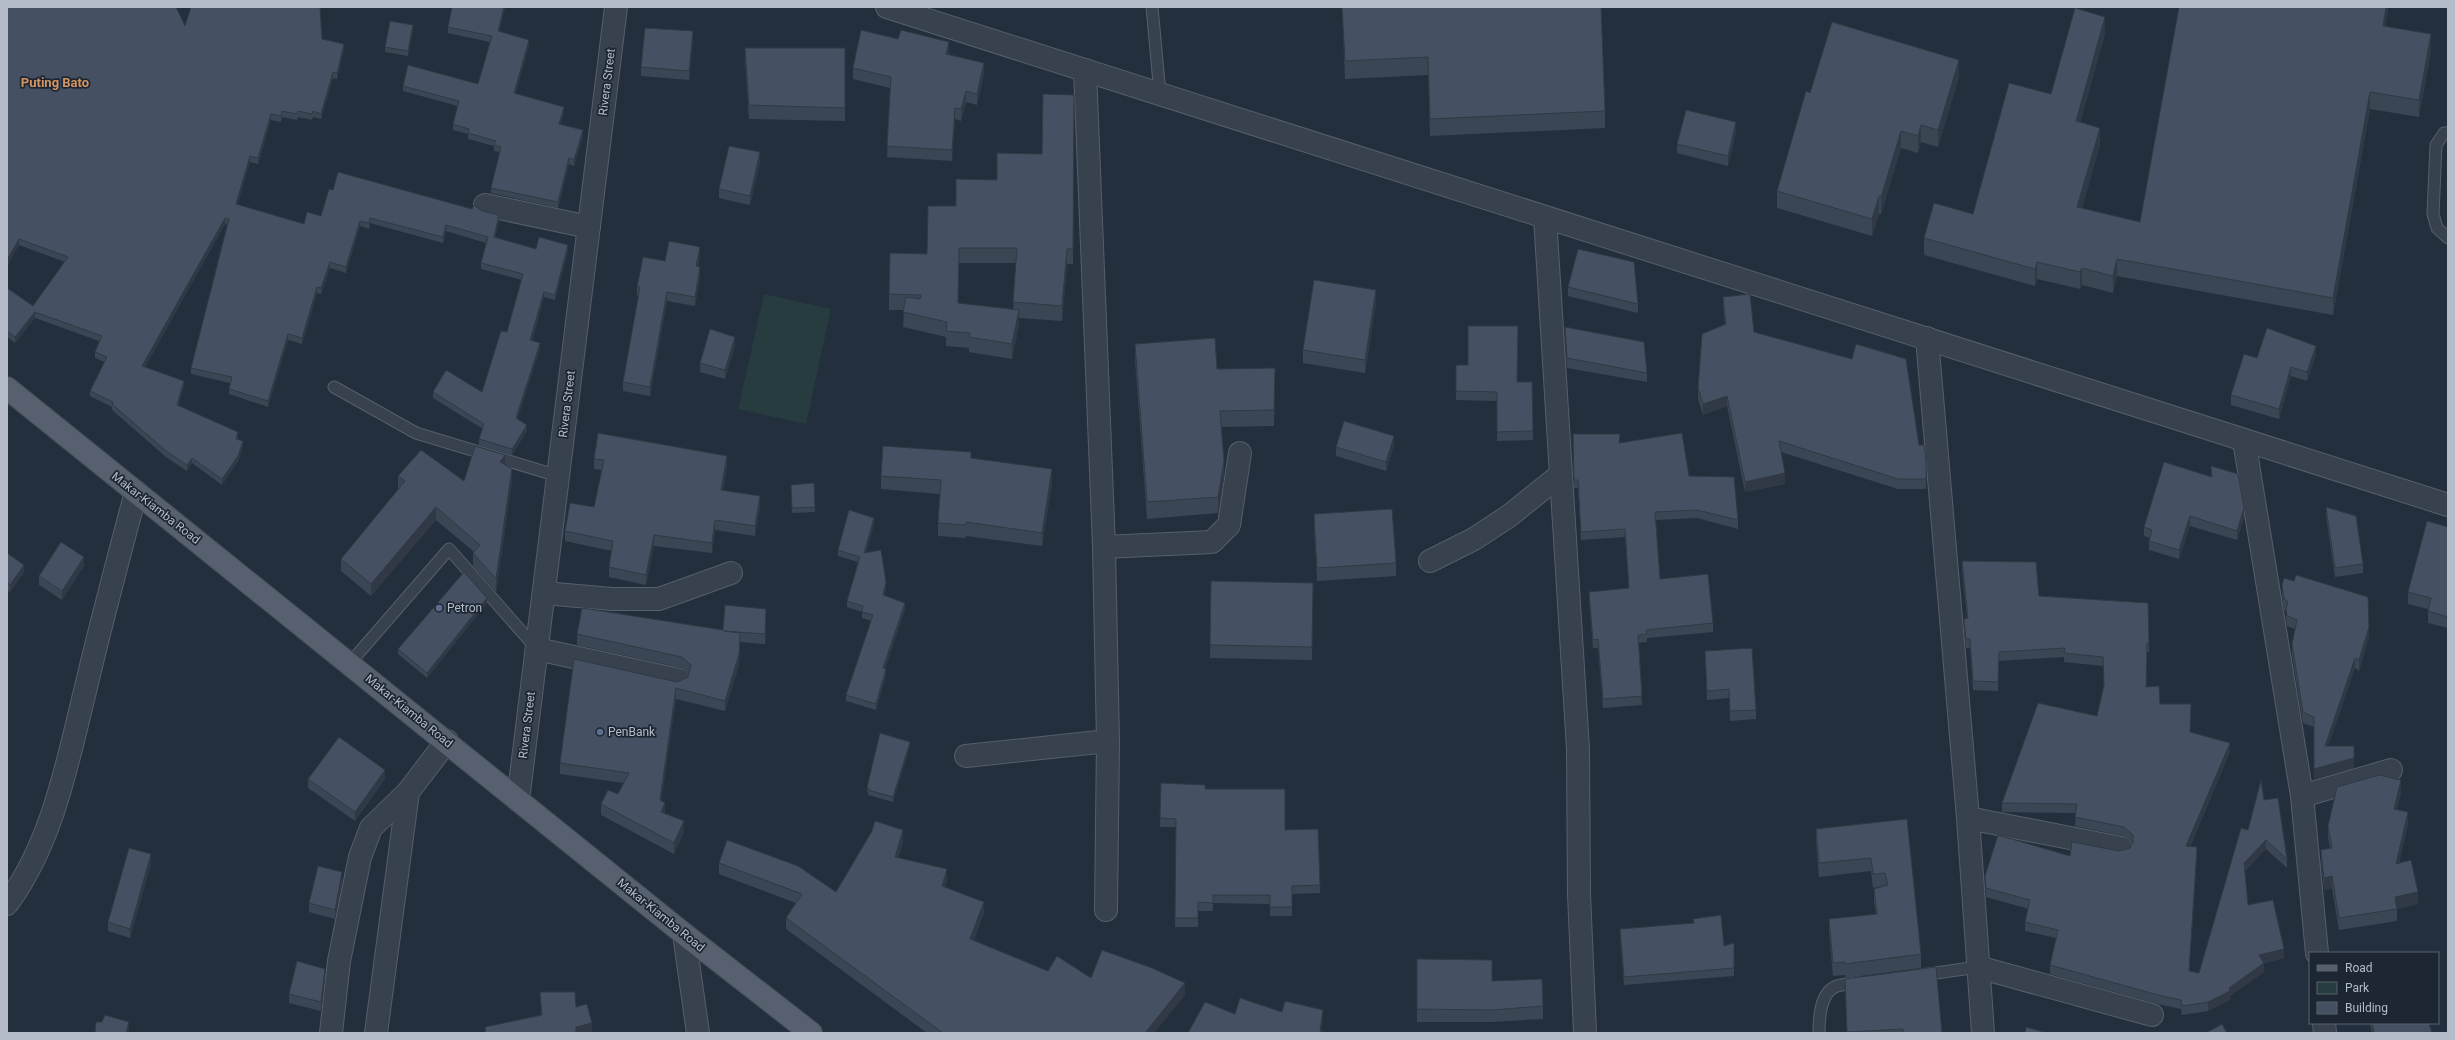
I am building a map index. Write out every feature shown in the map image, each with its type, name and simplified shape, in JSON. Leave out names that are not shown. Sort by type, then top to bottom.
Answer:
[{"type":"main road","name":"Makar-Kiamba Road","points":[[7,388],[447,741],[684,934],[811,1033]]},
{"type":"street","name":"Rivera Street","points":[[518,800],[616,7]]},
{"type":"street","points":[[887,7],[2448,505]]},
{"type":"street","points":[[1085,70],[1104,547],[1108,741],[1106,910]]},
{"type":"street","points":[[485,205],[589,227]]},
{"type":"street","points":[[1545,217],[1578,749],[1579,894],[1585,1033]]},
{"type":"street","points":[[1927,338],[1968,818],[1983,1033]]},
{"type":"street","points":[[2244,440],[2302,796],[2317,952]]},
{"type":"street","points":[[1104,547],[1212,542],[1229,525],[1240,453]]},
{"type":"street","points":[[1430,561],[1474,539],[1509,516],[1560,475]]},
{"type":"street","points":[[7,904],[20,886],[43,842],[62,784],[136,492]]},
{"type":"street","points":[[544,593],[612,599],[659,600],[731,572]]},
{"type":"street","points":[[537,649],[680,680]]},
{"type":"street","points":[[331,1033],[339,961],[360,858],[371,828],[408,792],[447,741]]},
{"type":"street","points":[[966,756],[1108,741]]},
{"type":"street","points":[[2302,796],[2391,770]]},
{"type":"street","points":[[376,1033],[408,792]]},
{"type":"street","points":[[1968,818],[2122,848]]},
{"type":"street","points":[[684,934],[698,1033]]},
{"type":"street","points":[[1978,967],[2152,1015]]},
{"type":"lane","points":[[1152,7],[1160,94]]},
{"type":"lane","points":[[2448,133],[2444,133],[2436,145],[2433,214],[2437,228],[2448,238]]},
{"type":"lane","points":[[334,386],[416,433],[558,476]]},
{"type":"lane","points":[[350,663],[449,549],[537,649]]},
{"type":"lane","points":[[1907,977],[1978,967]]},
{"type":"lane","points":[[1819,1033],[1819,1017],[1825,998],[1836,986],[1868,982]]},
{"type":"green space","points":[[764,294],[831,309],[806,424],[738,409]]},
{"type":"building","points":[[7,7],[176,7],[185,26],[191,7],[320,7],[322,39],[344,44],[337,73],[333,72],[321,114],[313,111],[312,114],[298,111],[297,114],[282,111],[281,116],[271,114],[258,158],[250,156],[236,204],[304,224],[307,212],[321,216],[329,189],[333,190],[338,172],[472,209],[474,205],[482,211],[499,215],[494,237],[536,249],[539,237],[568,245],[555,295],[544,292],[530,340],[540,343],[516,418],[527,425],[512,449],[479,439],[484,424],[433,392],[446,370],[482,392],[501,331],[507,332],[523,274],[481,263],[488,237],[446,225],[443,237],[370,218],[369,223],[360,221],[346,267],[330,262],[321,288],[317,287],[302,338],[288,334],[268,401],[229,389],[232,377],[191,368],[229,219],[225,218],[142,366],[184,381],[177,405],[238,432],[236,439],[243,441],[238,456],[222,479],[192,458],[187,465],[166,451],[112,404],[113,402],[90,391],[107,357],[95,352],[102,336],[35,312],[15,337],[7,331],[7,288],[33,306],[68,257],[19,239],[7,260]]},
{"type":"building","points":[[452,7],[504,7],[498,31],[529,40],[514,93],[564,107],[559,124],[583,130],[574,160],[569,158],[558,202],[491,188],[501,147],[494,145],[496,141],[468,133],[469,129],[453,124],[459,101],[403,86],[408,65],[478,84],[492,36],[448,27]]},
{"type":"building","points":[[1342,7],[1601,7],[1605,111],[1430,119],[1428,57],[1345,61]]},
{"type":"building","points":[[2179,7],[2386,7],[2383,26],[2431,34],[2419,100],[2370,92],[2333,298],[2117,259],[2113,276],[2082,268],[2080,272],[2037,262],[2035,269],[1924,238],[1934,203],[1973,214],[2009,83],[2051,94],[2075,8],[2105,17],[2076,121],[2100,128],[2077,207],[2140,222]]},
{"type":"building","points":[[390,21],[413,25],[408,51],[385,47]]},
{"type":"building","points":[[1832,22],[1959,60],[1938,130],[1921,125],[1918,136],[1901,131],[1881,197],[1879,196],[1872,219],[1777,191],[1806,91],[1810,93]]},
{"type":"building","points":[[645,28],[693,31],[689,71],[641,67]]},
{"type":"building","points":[[861,30],[898,39],[901,30],[949,42],[946,54],[984,63],[977,94],[966,91],[961,109],[955,108],[952,150],[887,146],[891,77],[853,68]]},
{"type":"building","points":[[745,48],[845,48],[845,108],[749,105]]},
{"type":"building","points":[[1043,94],[1074,95],[1073,249],[1067,249],[1062,306],[1013,302],[1017,248],[959,248],[958,303],[1019,310],[1012,344],[969,337],[970,333],[946,331],[947,322],[903,312],[906,297],[920,299],[921,295],[889,294],[890,253],[927,254],[928,206],[956,206],[956,179],[997,180],[997,153],[1042,154]]},
{"type":"building","points":[[1686,110],[1736,122],[1728,156],[1677,144]]},
{"type":"building","points":[[729,146],[760,152],[750,196],[719,189]]},
{"type":"building","points":[[669,241],[700,247],[696,266],[700,267],[695,297],[667,292],[650,387],[623,382],[640,287],[637,287],[643,257],[665,261]]},
{"type":"building","points":[[1578,249],[1634,262],[1638,304],[1568,287]]},
{"type":"building","points":[[1314,280],[1376,290],[1365,360],[1303,350]]},
{"type":"building","points":[[1750,294],[1754,332],[1852,359],[1856,344],[1906,359],[1919,445],[1924,445],[1926,479],[1898,479],[1779,441],[1785,473],[1745,482],[1727,396],[1703,404],[1698,388],[1702,334],[1726,324],[1723,297]]},
{"type":"building","points":[[1468,326],[1518,326],[1517,382],[1532,382],[1533,431],[1497,432],[1497,392],[1456,391],[1456,365],[1468,365]]},
{"type":"building","points":[[1565,327],[1644,342],[1647,373],[1567,358]]},
{"type":"building","points":[[2267,328],[2316,346],[2307,372],[2291,367],[2279,409],[2231,395],[2244,354],[2257,358]]},
{"type":"building","points":[[710,329],[735,337],[725,370],[700,363]]},
{"type":"building","points":[[1215,338],[1217,369],[1275,368],[1274,410],[1220,411],[1224,461],[1218,497],[1147,502],[1135,344]]},
{"type":"building","points":[[1344,421],[1394,436],[1386,462],[1336,447]]},
{"type":"building","points":[[598,433],[727,456],[721,490],[760,496],[755,526],[715,520],[712,543],[654,535],[646,575],[609,567],[613,541],[565,531],[570,503],[594,507],[604,460],[594,459]]},
{"type":"building","points":[[1682,433],[1689,476],[1734,477],[1738,520],[1697,510],[1655,512],[1660,579],[1708,574],[1713,623],[1646,630],[1647,634],[1638,635],[1642,696],[1603,699],[1598,639],[1593,640],[1589,592],[1629,588],[1625,529],[1581,532],[1578,480],[1574,480],[1573,434],[1620,434],[1619,443]]},
{"type":"building","points":[[475,446],[505,455],[500,462],[512,469],[496,579],[473,553],[480,545],[436,507],[371,584],[341,559],[405,481],[398,476],[421,450],[464,481]]},
{"type":"building","points":[[883,446],[971,452],[971,458],[1052,469],[1042,533],[966,522],[966,525],[938,523],[941,480],[881,476]]},
{"type":"building","points":[[2164,462],[2212,477],[2211,466],[2238,474],[2244,508],[2237,531],[2190,516],[2179,550],[2149,541],[2152,530],[2144,527]]},
{"type":"building","points":[[814,483],[815,507],[792,508],[791,485]]},
{"type":"building","points":[[2326,507],[2356,516],[2363,564],[2335,568]]},
{"type":"building","points":[[1392,509],[1396,563],[1317,568],[1314,514]]},
{"type":"building","points":[[849,510],[874,518],[864,553],[881,550],[886,582],[883,595],[905,603],[883,668],[886,669],[876,704],[846,695],[873,615],[862,612],[863,606],[847,601],[860,557],[838,550]]},
{"type":"building","points":[[2427,521],[2448,527],[2448,617],[2428,611],[2431,598],[2408,592]]},
{"type":"building","points":[[61,542],[84,557],[62,591],[39,576]]},
{"type":"building","points":[[7,553],[24,565],[10,585],[8,583],[7,586]]},
{"type":"building","points":[[1962,561],[2036,562],[2039,596],[2148,603],[2149,643],[2147,643],[2146,687],[2159,686],[2160,704],[2191,704],[2190,732],[2230,743],[2186,846],[2197,847],[2189,971],[2199,973],[2241,828],[2248,830],[2261,780],[2264,800],[2278,798],[2287,859],[2266,840],[2244,863],[2248,905],[2273,900],[2284,949],[2259,955],[2264,963],[2229,988],[2230,991],[2208,1002],[2182,1006],[2181,1000],[2050,965],[2058,930],[2025,922],[2030,900],[1986,888],[1985,876],[1998,835],[2070,856],[2072,842],[2119,851],[2130,848],[2133,842],[2133,835],[2124,827],[2075,817],[2077,804],[2002,803],[2038,703],[2097,716],[2104,685],[2103,657],[2064,653],[2065,648],[1999,652],[1998,682],[1973,681],[1970,639],[1966,639],[1964,619],[1968,618]]},
{"type":"building","points":[[464,572],[487,598],[427,673],[398,649]]},
{"type":"building","points":[[2296,575],[2368,597],[2369,627],[2359,660],[2355,658],[2325,746],[2354,746],[2354,758],[2314,769],[2314,717],[2303,712],[2292,644],[2297,620],[2287,616],[2286,609],[2288,602],[2284,599],[2282,585],[2284,578],[2294,581]]},
{"type":"building","points":[[1211,581],[1313,583],[1312,647],[1210,645]]},
{"type":"building","points":[[725,605],[766,609],[765,634],[724,631],[740,633],[739,654],[725,701],[676,688],[660,800],[665,803],[661,812],[684,821],[674,843],[601,804],[608,790],[618,794],[629,773],[560,763],[574,659],[677,682],[688,677],[691,665],[682,657],[577,634],[582,608],[723,630]]},
{"type":"building","points":[[1752,648],[1756,710],[1730,711],[1729,689],[1707,691],[1705,651]]},
{"type":"building","points":[[880,733],[910,742],[893,797],[868,790],[869,788],[867,787]]},
{"type":"building","points":[[339,737],[385,770],[355,812],[308,779]]},
{"type":"building","points":[[2379,775],[2401,780],[2394,809],[2408,812],[2396,864],[2411,860],[2418,892],[2395,897],[2397,909],[2339,918],[2332,876],[2324,878],[2321,850],[2332,848],[2328,826],[2337,787]]},
{"type":"building","points":[[1161,783],[1205,785],[1205,789],[1285,789],[1285,830],[1318,829],[1320,885],[1292,886],[1292,907],[1270,907],[1270,895],[1213,895],[1213,903],[1198,902],[1198,918],[1175,918],[1176,819],[1160,818]]},
{"type":"building","points":[[1907,819],[1921,954],[1845,964],[1845,962],[1833,963],[1829,919],[1877,914],[1874,889],[1888,885],[1885,873],[1873,874],[1871,858],[1819,863],[1816,829]]},
{"type":"building","points":[[875,821],[903,830],[895,857],[947,869],[942,886],[984,902],[970,939],[1048,971],[1057,956],[1091,978],[1102,950],[1152,968],[1185,983],[1145,1033],[943,1033],[786,918],[802,894],[719,863],[727,840],[798,866],[836,892],[872,831]]},
{"type":"building","points":[[129,848],[151,854],[130,929],[108,922]]},
{"type":"building","points":[[318,866],[342,872],[335,910],[309,903]]},
{"type":"building","points":[[1721,915],[1724,946],[1734,943],[1734,968],[1624,977],[1620,929],[1694,923],[1693,919]]},
{"type":"building","points":[[1417,959],[1492,960],[1492,981],[1542,979],[1543,1006],[1492,1010],[1417,1009]]},
{"type":"building","points":[[297,961],[325,969],[321,1002],[289,994]]},
{"type":"building","points":[[1936,967],[1942,1033],[1904,1033],[1903,1029],[1847,1032],[1845,979]]},
{"type":"building","points":[[540,992],[575,992],[576,1007],[587,1004],[592,1023],[576,1027],[576,1033],[486,1033],[485,1027],[542,1015]]},
{"type":"building","points":[[1240,998],[1282,1012],[1285,1001],[1323,1010],[1320,1031],[1327,1033],[1188,1033],[1205,1002],[1235,1014]]},
{"type":"building","points":[[105,1015],[129,1022],[126,1033],[95,1033],[96,1022],[102,1022]]},
{"type":"building","points":[[2222,1024],[2227,1033],[2206,1033]]},
{"type":"building","points":[[2372,1024],[2429,1024],[2432,1033],[2374,1033]]},
{"type":"building","points":[[2026,1027],[2047,1033],[2025,1033]]},
{"type":"place","name":"Petron","points":[[439,608]]},
{"type":"place","name":"PenBank","points":[[600,732]]},
{"type":"district","name":"Puting Bato","points":[[55,82]]}]
